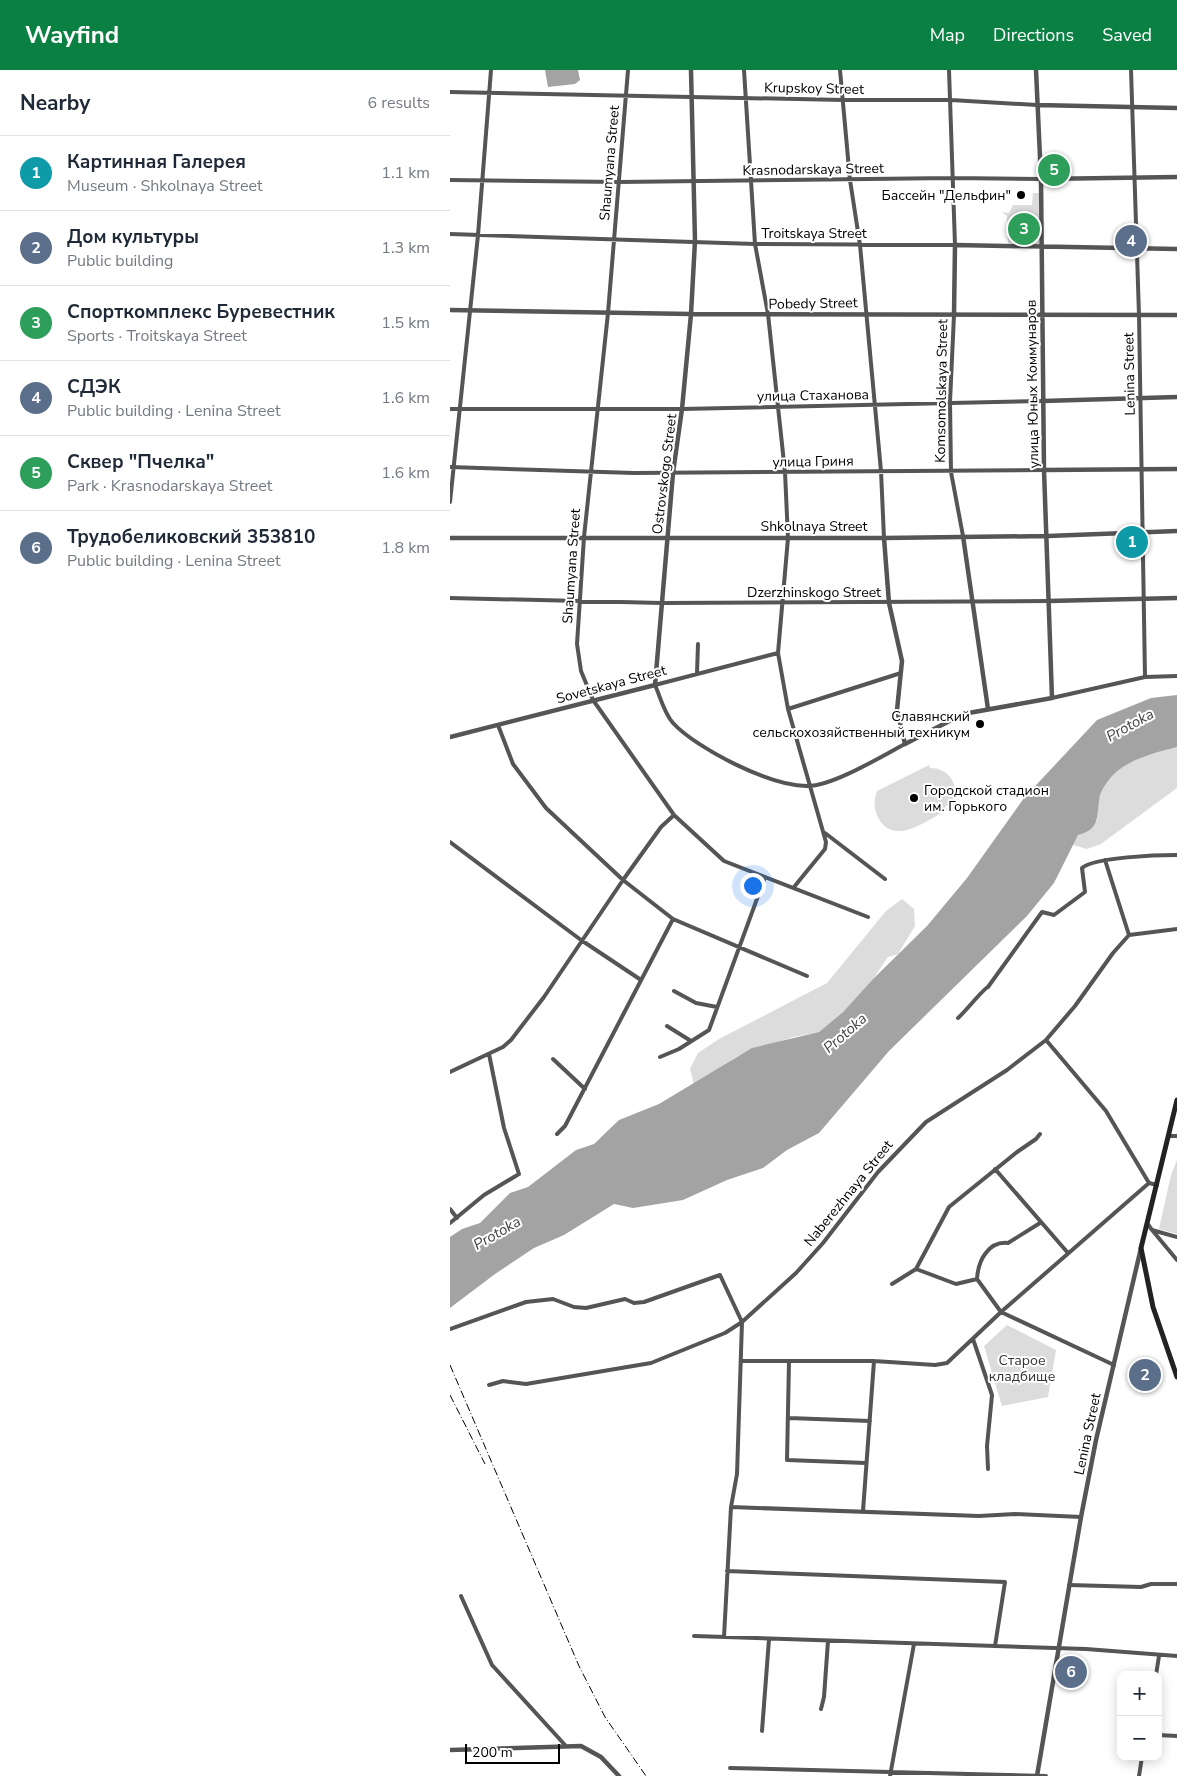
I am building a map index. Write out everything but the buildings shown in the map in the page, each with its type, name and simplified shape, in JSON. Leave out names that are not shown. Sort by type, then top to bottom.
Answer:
[{"type":"main road","points":[[1177,1100],[1141,1248],[1140,1264],[1177,1377]]},
{"type":"street","points":[[450,502],[452,467],[461,409],[478,235],[492,70]]},
{"type":"street","name":"Shaumyana Street","points":[[628,70],[608,313],[584,537],[577,644],[578,659],[593,700],[674,815],[724,860],[868,917]]},
{"type":"street","name":"Ostrovskogo Street","points":[[691,70],[690,97],[695,241],[691,314],[682,409],[673,472],[655,685],[671,721],[689,737],[746,770],[787,784],[809,787]]},
{"type":"street","points":[[744,70],[755,244],[768,314],[785,472],[788,538],[778,652],[788,709],[809,787],[825,833],[825,849],[794,887]]},
{"type":"street","points":[[840,70],[850,180],[860,245],[867,313],[881,471],[889,603],[902,661],[897,710],[905,744]]},
{"type":"street","name":"Komsomolskaya Street","points":[[949,70],[955,246],[950,402],[951,472],[963,536],[988,709]]},
{"type":"street","name":"улица Юных Коммунаров","points":[[1036,70],[1042,179],[1044,470],[1048,536],[1048,601],[1052,698]]},
{"type":"street","name":"Lenina Street","points":[[1131,70],[1141,398],[1145,677]]},
{"type":"street","name":"Krupskoy Street","points":[[450,92],[844,100],[950,100],[1037,105],[1177,108]]},
{"type":"street","name":"Krasnodarskaya Street","points":[[450,180],[619,182],[1177,177]]},
{"type":"street","name":"Troitskaya Street","points":[[450,234],[755,244],[1177,249]]},
{"type":"street","name":"Pobedy Street","points":[[450,310],[691,314],[1177,315]]},
{"type":"street","name":"улица Стаханова","points":[[450,409],[682,409],[875,406],[950,402],[1177,397]]},
{"type":"street","name":"улица Гриня","points":[[452,467],[591,472],[951,472],[1177,469]]},
{"type":"street","name":"Shkolnaya Street","points":[[450,538],[884,538],[1048,536],[1177,531]]},
{"type":"street","name":"Dzerzhinskogo Street","points":[[450,598],[662,603],[889,603],[1177,598]]},
{"type":"street","points":[[697,673],[698,644]]},
{"type":"street","name":"Sovetskaya Street","points":[[450,737],[778,652]]},
{"type":"street","points":[[788,709],[901,673]]},
{"type":"street","points":[[809,787],[840,777],[963,714],[1052,698],[1145,677],[1177,676]]},
{"type":"street","points":[[498,725],[513,764],[546,808],[623,880],[673,919],[807,976]]},
{"type":"street","points":[[450,1072],[489,1054],[511,1040],[544,997],[581,940],[661,827],[674,815]]},
{"type":"street","points":[[825,833],[885,879]]},
{"type":"street","points":[[450,842],[581,940],[641,980]]},
{"type":"street","points":[[958,1018],[974,1004],[984,989],[988,987],[1042,912],[1054,915],[1086,892],[1082,868],[1086,865],[1105,860],[1177,855]]},
{"type":"street","points":[[1105,860],[1129,935],[1177,929]]},
{"type":"street","points":[[660,1057],[708,1030],[765,877]]},
{"type":"street","points":[[557,1134],[565,1126],[585,1089],[673,919]]},
{"type":"street","name":"Naberezhnaya Street","points":[[489,1385],[502,1381],[526,1384],[651,1362],[725,1333],[742,1322],[796,1273],[823,1243],[878,1172],[926,1122],[1006,1070],[1046,1040],[1076,1006],[1113,952],[1129,935]]},
{"type":"street","points":[[674,991],[696,1003],[718,1007]]},
{"type":"street","points":[[667,1026],[691,1041]]},
{"type":"street","points":[[1046,1040],[1106,1110],[1149,1183],[1157,1185]]},
{"type":"street","points":[[450,1223],[484,1195],[519,1174],[504,1128],[489,1054]]},
{"type":"street","points":[[553,1059],[585,1089]]},
{"type":"street","points":[[892,1284],[916,1270],[950,1207],[1040,1134]]},
{"type":"street","points":[[1168,1136],[1177,1136]]},
{"type":"street","points":[[994,1170],[1068,1253]]},
{"type":"street","points":[[742,1361],[874,1361],[947,1364],[1001,1312],[1149,1183]]},
{"type":"street","points":[[450,1209],[457,1218]]},
{"type":"street","points":[[977,1279],[984,1257],[991,1245],[998,1242],[1008,1244],[1040,1223]]},
{"type":"street","points":[[1147,1223],[1177,1260]]},
{"type":"street","points":[[1152,1230],[1177,1237]]},
{"type":"street","name":"Lenina Street","points":[[1037,1776],[1081,1517],[1114,1365],[1140,1264]]},
{"type":"street","points":[[916,1270],[956,1284],[977,1279]]},
{"type":"street","points":[[450,1329],[534,1301],[553,1298],[574,1307],[586,1308],[625,1299],[634,1303],[644,1302],[720,1275],[742,1322],[738,1474],[731,1507],[724,1637]]},
{"type":"street","points":[[977,1279],[1001,1312],[1114,1365]]},
{"type":"street","points":[[973,1339],[992,1395],[987,1446],[988,1470]]},
{"type":"street","points":[[789,1361],[787,1460],[866,1463]]},
{"type":"street","points":[[863,1511],[874,1361]]},
{"type":"street","points":[[789,1418],[870,1421]]},
{"type":"street","points":[[731,1507],[979,1516],[1014,1514],[1081,1517]]},
{"type":"street","points":[[727,1571],[1004,1582],[995,1646]]},
{"type":"street","points":[[1069,1585],[1141,1587],[1151,1584],[1177,1584]]},
{"type":"street","points":[[461,1596],[492,1665],[565,1745]]},
{"type":"street","points":[[694,1636],[1059,1648],[1177,1656]]},
{"type":"street","points":[[762,1731],[769,1639]]},
{"type":"street","points":[[821,1708],[824,1697],[828,1641]]},
{"type":"street","points":[[891,1774],[914,1644]]},
{"type":"street","points":[[1157,1671],[1159,1656]]},
{"type":"street","points":[[1162,1735],[1177,1736]]},
{"type":"street","points":[[450,1750],[581,1746],[592,1751],[619,1776]]},
{"type":"street","points":[[1139,1776],[1141,1761]]},
{"type":"street","points":[[730,1768],[891,1774],[1046,1776]]},
{"type":"green space","points":[[1033,193],[1039,193],[1040,244],[1008,243],[1007,216],[1002,212],[1009,213],[1013,205],[1032,205]]},
{"type":"green space","points":[[1177,747],[1177,788],[1101,844],[1087,849],[1073,845],[1078,834],[1097,821],[1100,794],[1112,775],[1132,762]]},
{"type":"green space","name":"Городской cтадион им. Горького","points":[[929,765],[930,768],[938,769],[950,776],[953,782],[954,795],[951,802],[945,807],[947,810],[903,831],[887,828],[876,814],[875,799],[877,791]]},
{"type":"green space","points":[[902,899],[914,909],[915,926],[898,954],[888,957],[873,979],[843,1012],[819,1032],[793,1037],[738,1056],[694,1085],[690,1069],[698,1053],[719,1039],[827,983],[886,911]]},
{"type":"green space","points":[[1177,1160],[1177,1234],[1159,1229],[1171,1175]]},
{"type":"green space","name":"Старое кладбище","points":[[1007,1325],[1056,1350],[1048,1397],[1002,1406],[984,1346]]},
{"type":"water","points":[[545,70],[578,70],[580,80],[575,84],[548,87]]},
{"type":"water","name":"Protoka","points":[[1177,695],[1177,747],[1134,761],[1119,769],[1111,777],[1100,795],[1098,814],[1094,825],[1091,829],[1078,835],[1054,883],[1027,916],[889,1051],[819,1133],[787,1150],[763,1168],[727,1180],[683,1200],[633,1208],[614,1204],[564,1235],[534,1248],[495,1274],[450,1308],[450,1237],[462,1229],[480,1223],[510,1193],[528,1187],[576,1150],[594,1144],[619,1120],[659,1104],[752,1048],[819,1032],[843,1012],[873,979],[927,926],[967,878],[1024,798],[1097,720],[1151,698]]},
{"type":"railway","points":[[450,1365],[579,1666],[605,1717],[646,1776]]},
{"type":"railway","points":[[450,1395],[485,1464]]},
{"type":"place","name":"Сквер \"Пчелка\"","points":[[1054,170]]},
{"type":"place","name":"Бассейн \"Дельфин\"","points":[[1021,195]]},
{"type":"place","name":"Cпорткомплекс Буревестник","points":[[1024,229]]},
{"type":"place","name":"СДЭК","points":[[1131,241]]},
{"type":"place","name":"Картинная Галерея","points":[[1132,542]]},
{"type":"place","name":"Славянский сельскохозяйственный техникум","points":[[980,724]]},
{"type":"place","name":"Городской cтадион им. Горького","points":[[914,798]]},
{"type":"place","name":"Дом культуры","points":[[1145,1375]]},
{"type":"place","name":"Трудобеликовский 353810","points":[[1071,1672]]}]
